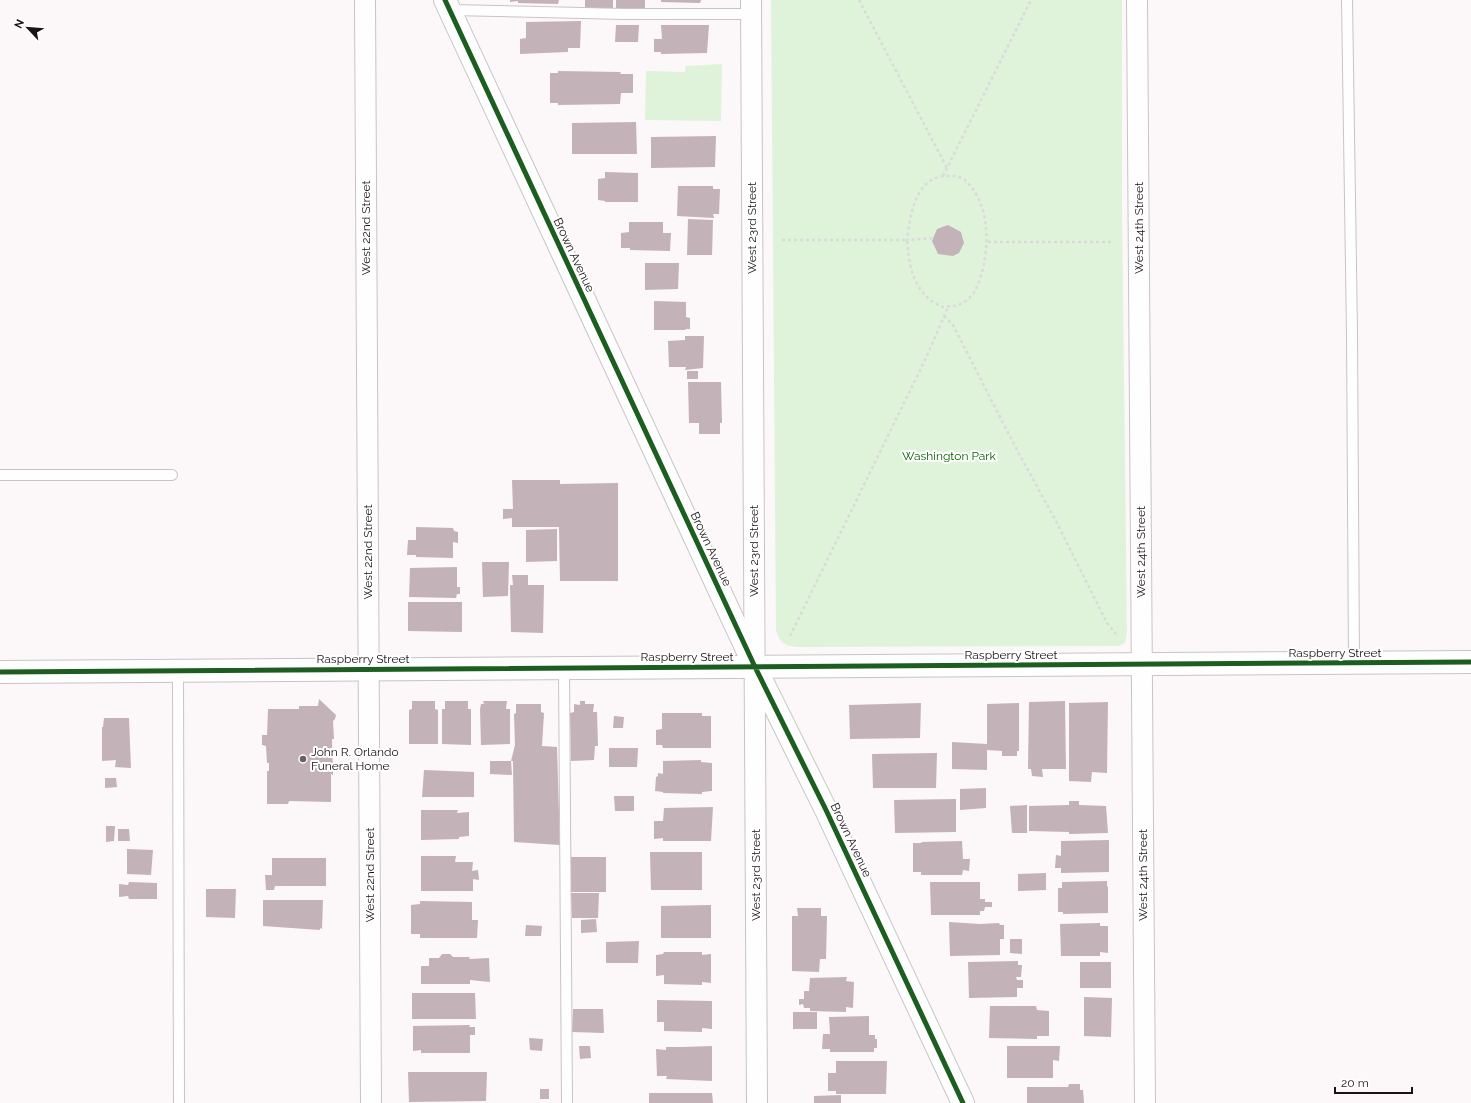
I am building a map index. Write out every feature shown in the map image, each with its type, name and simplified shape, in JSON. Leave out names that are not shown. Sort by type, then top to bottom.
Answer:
[{"type":"street","name":"West 22nd Street","points":[[365,0],[371,1103]]},
{"type":"street","name":"West 24th Street","points":[[1138,0],[1141,664],[1145,1103]]},
{"type":"street","name":"Brown Avenue","points":[[447,5],[755,667],[826,810],[963,1103]]},
{"type":"street","name":"West 23rd Street","points":[[751,7],[757,1103]]},
{"type":"street","name":"Raspberry Street","points":[[0,672],[1471,662]]},
{"type":"lane","points":[[1347,0],[1352,333],[1354,663]]},
{"type":"lane","points":[[447,5],[625,14],[751,7]]},
{"type":"lane","points":[[0,475],[172,475]]},
{"type":"lane","points":[[564,668],[567,1103]]},
{"type":"lane","points":[[178,670],[179,1103]]},
{"type":"path","points":[[860,0],[947,169]]},
{"type":"path","points":[[943,176],[1031,0]]},
{"type":"path","points":[[943,176],[954,176],[964,179],[973,189],[982,208],[988,242],[980,282],[974,295],[957,306],[948,307],[943,307],[933,302],[921,292],[912,275],[906,240],[913,207],[922,187],[930,181],[943,176]]},
{"type":"path","points":[[782,240],[906,240],[934,238]]},
{"type":"path","points":[[988,242],[1114,242]]},
{"type":"path","points":[[790,636],[923,364],[948,307]]},
{"type":"path","points":[[944,316],[953,325],[1019,454],[1055,519],[1107,623],[1116,634]]},
{"type":"green space","name":"Washington Park","points":[[771,0],[1122,0],[1122,205],[1127,633],[1125,643],[1119,646],[798,647],[786,645],[779,638],[776,630]]},
{"type":"green space","points":[[722,64],[721,121],[645,120],[646,71],[685,72],[686,66]]},
{"type":"building","points":[[510,0],[559,0],[558,4],[518,3],[518,1],[510,2]]},
{"type":"building","points":[[585,0],[613,0],[613,8],[585,8]]},
{"type":"building","points":[[616,0],[645,0],[645,8],[616,8]]},
{"type":"building","points":[[661,0],[701,0],[700,3],[661,2]]},
{"type":"building","points":[[581,21],[580,48],[568,48],[568,52],[520,54],[520,39],[526,38],[526,22]]},
{"type":"building","points":[[616,25],[639,25],[638,42],[615,42]]},
{"type":"building","points":[[661,25],[709,25],[707,53],[661,54],[661,52],[654,52],[654,39],[662,39]]},
{"type":"building","points":[[558,71],[621,72],[620,74],[633,74],[633,93],[621,93],[620,104],[558,105],[558,103],[550,103],[550,73],[558,73]]},
{"type":"building","points":[[636,122],[637,154],[572,154],[572,123]]},
{"type":"building","points":[[716,136],[715,167],[651,168],[651,137]]},
{"type":"building","points":[[605,172],[638,173],[638,202],[605,202],[598,200],[598,179],[605,178]]},
{"type":"building","points":[[678,186],[713,186],[713,189],[720,189],[719,214],[713,214],[714,218],[677,216]]},
{"type":"building","points":[[688,219],[713,220],[712,255],[687,255]]},
{"type":"building","points":[[629,222],[663,222],[663,233],[671,233],[670,251],[630,250],[630,248],[621,248],[621,233],[629,232]]},
{"type":"building","points":[[948,225],[961,232],[964,243],[959,253],[953,256],[938,254],[932,241],[937,229]]},
{"type":"building","points":[[645,263],[679,263],[678,289],[645,290]]},
{"type":"building","points":[[654,301],[686,302],[686,317],[690,318],[690,329],[654,330]]},
{"type":"building","points":[[685,336],[704,336],[703,368],[685,370],[686,367],[669,367],[668,341],[685,340]]},
{"type":"building","points":[[687,371],[698,371],[698,379],[687,379]]},
{"type":"building","points":[[688,382],[721,382],[722,423],[720,423],[720,434],[699,434],[699,423],[689,423]]},
{"type":"building","points":[[512,480],[560,480],[560,484],[618,483],[618,581],[560,581],[559,527],[512,527],[512,518],[503,519],[503,509],[513,509]]},
{"type":"building","points":[[416,527],[453,528],[454,531],[458,532],[458,543],[453,542],[453,558],[416,557],[416,555],[407,555],[408,540],[416,540]]},
{"type":"building","points":[[557,529],[557,561],[526,562],[526,530]]},
{"type":"building","points":[[482,562],[509,562],[508,596],[483,597]]},
{"type":"building","points":[[457,567],[457,587],[460,587],[460,594],[457,594],[456,598],[409,597],[410,568]]},
{"type":"building","points":[[512,575],[528,575],[528,585],[544,585],[543,633],[511,632],[510,585],[513,585]]},
{"type":"building","points":[[408,602],[462,602],[462,632],[408,631]]},
{"type":"building","points":[[319,699],[336,715],[333,721],[334,739],[332,739],[333,775],[331,774],[331,802],[289,801],[288,804],[267,804],[267,771],[269,771],[269,763],[267,763],[266,746],[262,745],[262,735],[267,735],[268,709],[299,709],[299,706],[318,706]]},
{"type":"building","points":[[412,701],[435,701],[435,709],[438,710],[438,744],[409,744],[409,710],[412,709]]},
{"type":"building","points":[[445,701],[468,701],[468,709],[471,709],[471,745],[442,744],[442,709],[445,709]]},
{"type":"building","points":[[483,701],[507,701],[506,709],[510,709],[510,744],[481,745],[480,709],[481,704],[484,704]]},
{"type":"building","points":[[580,701],[585,701],[585,704],[594,704],[593,712],[597,712],[598,746],[595,746],[594,760],[571,761],[570,713],[574,712],[574,704],[580,705]]},
{"type":"building","points":[[1065,701],[1066,769],[1042,769],[1043,777],[1032,776],[1031,769],[1028,769],[1029,702]]},
{"type":"building","points":[[1108,702],[1107,773],[1092,772],[1091,782],[1069,781],[1069,703]]},
{"type":"building","points":[[921,703],[920,738],[850,739],[849,705]]},
{"type":"building","points":[[1019,703],[1019,751],[1017,751],[1017,756],[1002,756],[1002,751],[987,750],[987,770],[952,769],[952,742],[987,744],[987,704]]},
{"type":"building","points":[[516,704],[541,704],[541,712],[544,713],[542,746],[557,747],[560,845],[514,842],[513,761],[511,761],[515,745],[514,714],[516,713]]},
{"type":"building","points":[[662,713],[702,713],[702,716],[711,716],[711,748],[663,748],[662,745],[656,745],[656,730],[662,729]]},
{"type":"building","points":[[614,716],[624,717],[623,728],[613,728]]},
{"type":"building","points":[[104,718],[129,718],[131,768],[115,767],[116,760],[102,761],[102,727]]},
{"type":"building","points":[[609,748],[638,748],[637,767],[609,767]]},
{"type":"building","points":[[937,753],[936,788],[873,788],[872,754]]},
{"type":"building","points":[[701,760],[701,762],[712,763],[712,791],[702,792],[702,794],[663,793],[655,791],[656,777],[658,776],[658,773],[663,774],[663,761]]},
{"type":"building","points":[[490,761],[511,761],[512,775],[490,774]]},
{"type":"building","points":[[424,770],[474,772],[474,797],[422,797]]},
{"type":"building","points":[[105,778],[116,778],[117,787],[105,788]]},
{"type":"building","points":[[986,788],[986,808],[960,810],[960,789]]},
{"type":"building","points":[[614,796],[634,796],[634,811],[615,811]]},
{"type":"building","points":[[956,799],[956,832],[895,833],[894,800]]},
{"type":"building","points":[[1069,801],[1079,801],[1079,805],[1106,806],[1108,833],[1069,834],[1069,832],[1029,831],[1029,806],[1069,805]]},
{"type":"building","points":[[1027,805],[1027,833],[1012,833],[1010,806]]},
{"type":"building","points":[[713,807],[711,841],[663,841],[663,838],[654,839],[654,821],[663,821],[664,808]]},
{"type":"building","points":[[421,810],[458,810],[457,813],[469,812],[469,836],[459,837],[459,839],[421,840]]},
{"type":"building","points":[[106,826],[115,826],[114,841],[106,842]]},
{"type":"building","points":[[118,829],[129,829],[130,841],[118,841]]},
{"type":"building","points":[[1109,840],[1109,872],[1061,873],[1061,868],[1055,868],[1056,855],[1061,856],[1061,841]]},
{"type":"building","points":[[962,841],[963,859],[970,859],[969,871],[963,870],[962,875],[921,875],[921,872],[913,872],[913,843]]},
{"type":"building","points":[[127,849],[153,850],[151,875],[127,874]]},
{"type":"building","points":[[650,852],[702,852],[702,890],[651,890]]},
{"type":"building","points":[[421,856],[456,856],[455,862],[473,862],[472,871],[478,870],[479,880],[473,879],[473,891],[421,891]]},
{"type":"building","points":[[571,857],[606,857],[606,892],[571,892]]},
{"type":"building","points":[[272,858],[326,858],[326,886],[275,886],[274,890],[266,890],[265,875],[272,875]]},
{"type":"building","points":[[1046,873],[1046,890],[1018,891],[1018,874]]},
{"type":"building","points":[[1107,881],[1108,913],[1063,914],[1063,912],[1058,912],[1058,888],[1062,888],[1062,882]]},
{"type":"building","points":[[129,882],[157,883],[157,899],[129,899],[128,896],[119,897],[119,884],[128,885]]},
{"type":"building","points":[[930,882],[980,882],[980,899],[985,899],[985,902],[992,902],[992,907],[985,907],[984,911],[980,911],[980,915],[931,915]]},
{"type":"building","points":[[206,889],[236,889],[235,918],[206,917]]},
{"type":"building","points":[[571,893],[599,893],[598,918],[572,918]]},
{"type":"building","points":[[263,900],[323,900],[322,929],[263,926]]},
{"type":"building","points":[[420,901],[472,902],[472,920],[478,920],[477,938],[420,938],[420,934],[411,934],[411,905],[420,904]]},
{"type":"building","points":[[711,905],[711,938],[661,938],[661,906]]},
{"type":"building","points":[[797,908],[821,908],[821,916],[827,916],[826,959],[820,959],[819,972],[792,971],[792,916],[798,916]]},
{"type":"building","points":[[596,919],[597,932],[581,933],[581,920]]},
{"type":"building","points":[[949,922],[980,924],[999,923],[1000,925],[1004,925],[1004,939],[1000,939],[1000,955],[950,956]]},
{"type":"building","points":[[1100,923],[1100,926],[1108,926],[1108,953],[1100,952],[1100,956],[1061,956],[1060,924]]},
{"type":"building","points":[[526,925],[542,926],[541,936],[525,936]]},
{"type":"building","points":[[1010,939],[1022,939],[1022,954],[1010,953]]},
{"type":"building","points":[[639,941],[638,963],[606,963],[606,942]]},
{"type":"building","points":[[664,952],[702,952],[702,955],[711,954],[711,983],[702,982],[702,985],[664,984],[664,975],[656,976],[656,955],[663,954]]},
{"type":"building","points":[[442,954],[450,954],[453,957],[470,957],[469,959],[489,958],[490,982],[470,980],[470,984],[421,984],[421,966],[429,966],[429,958],[439,958]]},
{"type":"building","points":[[1018,961],[1018,965],[1022,965],[1021,977],[1016,977],[1017,980],[1023,980],[1023,988],[1017,988],[1017,997],[969,998],[968,962]]},
{"type":"building","points":[[1080,962],[1111,962],[1111,988],[1080,988]]},
{"type":"building","points":[[847,977],[846,981],[854,982],[853,1008],[846,1007],[846,1012],[810,1011],[810,1008],[804,1008],[803,1004],[799,1005],[799,999],[804,999],[804,991],[809,991],[810,978]]},
{"type":"building","points":[[412,993],[475,993],[476,1019],[412,1019]]},
{"type":"building","points":[[1084,997],[1112,998],[1111,1037],[1084,1036]]},
{"type":"building","points":[[657,1000],[712,1001],[712,1029],[702,1028],[702,1032],[664,1031],[664,1022],[657,1022]]},
{"type":"building","points":[[990,1006],[1036,1006],[1037,1010],[1049,1011],[1049,1036],[1037,1036],[1037,1039],[989,1038]]},
{"type":"building","points":[[573,1009],[603,1009],[604,1033],[572,1032]]},
{"type":"building","points":[[793,1012],[817,1012],[817,1029],[793,1029]]},
{"type":"building","points":[[869,1016],[869,1035],[875,1035],[875,1039],[877,1039],[877,1048],[874,1048],[874,1052],[830,1052],[830,1049],[822,1049],[823,1034],[830,1034],[829,1017]]},
{"type":"building","points":[[470,1025],[469,1027],[475,1027],[475,1035],[470,1035],[470,1053],[421,1053],[421,1050],[413,1051],[413,1026]]},
{"type":"building","points":[[529,1038],[543,1039],[542,1051],[530,1050]]},
{"type":"building","points":[[579,1046],[590,1046],[591,1058],[580,1059]]},
{"type":"building","points":[[712,1046],[712,1081],[666,1079],[667,1076],[657,1076],[656,1049],[666,1050],[666,1047]]},
{"type":"building","points":[[1007,1046],[1060,1046],[1059,1061],[1053,1060],[1053,1078],[1007,1078]]},
{"type":"building","points":[[836,1061],[887,1061],[886,1094],[836,1094],[836,1091],[828,1091],[828,1073],[836,1073]]},
{"type":"building","points":[[408,1072],[487,1072],[486,1101],[409,1102]]},
{"type":"building","points":[[1069,1084],[1080,1084],[1080,1090],[1083,1090],[1084,1103],[1027,1103],[1027,1087],[1068,1087]]},
{"type":"building","points":[[540,1089],[549,1089],[549,1099],[540,1099]]},
{"type":"building","points":[[649,1093],[712,1093],[713,1103],[649,1103]]},
{"type":"building","points":[[841,1095],[841,1103],[814,1103],[814,1096]]},
{"type":"cycle path","points":[[445,0],[755,667],[826,810],[963,1103]]},
{"type":"cycle path","points":[[0,672],[1471,662]]},
{"type":"place","name":"John R. Orlando Funeral Home","points":[[303,759]]}]
